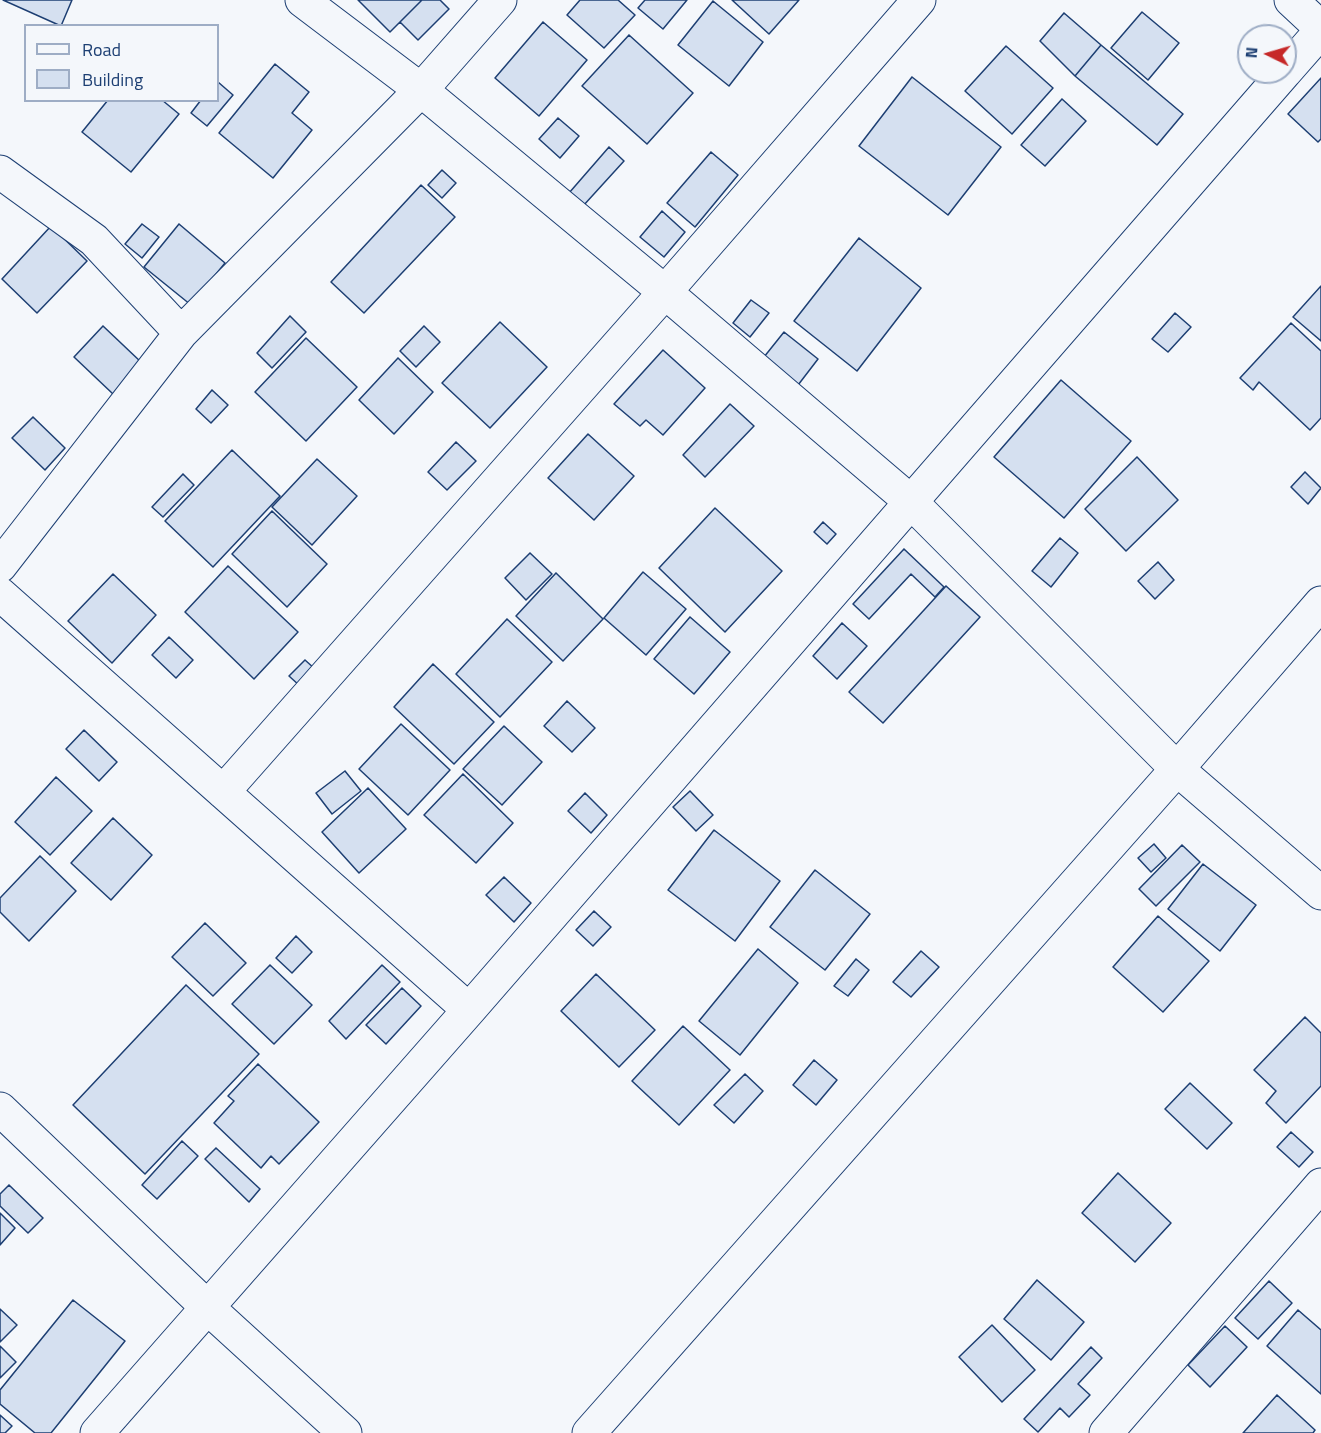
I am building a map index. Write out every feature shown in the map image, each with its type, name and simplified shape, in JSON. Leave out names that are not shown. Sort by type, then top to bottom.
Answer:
[{"type":"street","points":[[302,0],[421,90],[665,292],[910,501],[1177,769],[1321,893]]},
{"type":"street","points":[[0,566],[181,333],[421,90],[500,0]]},
{"type":"street","points":[[224,792],[919,0]]},
{"type":"street","points":[[1291,0],[1321,29],[1297,58]]},
{"type":"street","points":[[97,1433],[469,1010],[1275,84]]},
{"type":"street","points":[[0,172],[94,240],[181,333]]},
{"type":"street","points":[[0,594],[469,1010]]},
{"type":"street","points":[[589,1433],[1321,603]]},
{"type":"street","points":[[0,1109],[207,1307],[345,1433]]},
{"type":"street","points":[[1106,1433],[1321,1185]]},
{"type":"building","points":[[3,0],[72,0],[62,24],[57,24]]},
{"type":"building","points":[[358,0],[422,0],[390,32]]},
{"type":"building","points":[[422,0],[440,0],[449,9],[418,40],[400,22]]},
{"type":"building","points":[[580,0],[618,0],[635,15],[604,48],[567,15]]},
{"type":"building","points":[[645,0],[687,0],[663,29],[638,8]]},
{"type":"building","points":[[732,0],[799,0],[769,34]]},
{"type":"building","points":[[713,1],[763,42],[729,86],[678,45]]},
{"type":"building","points":[[1142,12],[1179,43],[1148,80],[1111,48]]},
{"type":"building","points":[[1064,13],[1101,45],[1075,76],[1040,41]]},
{"type":"building","points":[[543,22],[587,60],[539,116],[495,78]]},
{"type":"building","points":[[629,35],[693,93],[647,144],[582,86]]},
{"type":"building","points":[[1101,45],[1183,114],[1157,145],[1075,76]]},
{"type":"building","points":[[1006,46],[1053,88],[1012,134],[965,91]]},
{"type":"building","points":[[275,64],[309,92],[292,113],[312,130],[273,178],[219,133]]},
{"type":"building","points":[[912,77],[1001,147],[948,215],[859,146]]},
{"type":"building","points":[[1321,78],[1321,139],[1318,142],[1288,114]]},
{"type":"building","points":[[219,83],[233,95],[207,126],[191,113],[199,102],[219,102]]},
{"type":"building","points":[[1062,99],[1086,121],[1045,166],[1021,145]]},
{"type":"building","points":[[106,102],[164,102],[179,114],[131,172],[82,132]]},
{"type":"building","points":[[558,118],[579,136],[560,158],[539,139]]},
{"type":"building","points":[[609,147],[624,161],[583,206],[569,193]]},
{"type":"building","points":[[711,152],[738,175],[695,227],[667,203]]},
{"type":"building","points":[[442,170],[456,183],[442,198],[428,185]]},
{"type":"building","points":[[421,185],[455,217],[364,313],[331,282]]},
{"type":"building","points":[[662,211],[685,232],[664,257],[640,237]]},
{"type":"building","points":[[142,224],[159,237],[142,258],[125,244]]},
{"type":"building","points":[[179,224],[225,263],[191,305],[144,267]]},
{"type":"building","points":[[51,226],[87,261],[37,313],[2,279]]},
{"type":"building","points":[[859,238],[921,288],[857,371],[794,321]]},
{"type":"building","points":[[1321,286],[1321,341],[1293,317]]},
{"type":"building","points":[[751,300],[769,313],[750,337],[733,323]]},
{"type":"building","points":[[1175,313],[1191,327],[1168,352],[1152,339]]},
{"type":"building","points":[[290,316],[306,332],[272,368],[257,353]]},
{"type":"building","points":[[500,322],[547,367],[490,428],[442,383]]},
{"type":"building","points":[[1291,323],[1321,351],[1321,418],[1310,430],[1259,382],[1253,390],[1240,378]]},
{"type":"building","points":[[103,326],[142,363],[113,394],[74,357]]},
{"type":"building","points":[[424,326],[440,342],[416,367],[400,351]]},
{"type":"building","points":[[784,332],[818,359],[795,389],[760,362]]},
{"type":"building","points":[[306,338],[357,387],[306,441],[255,392]]},
{"type":"building","points":[[663,350],[705,388],[663,435],[646,420],[640,426],[614,404]]},
{"type":"building","points":[[398,358],[433,392],[394,434],[359,400]]},
{"type":"building","points":[[1061,380],[1131,441],[1064,518],[994,457]]},
{"type":"building","points":[[212,390],[228,405],[211,423],[196,409]]},
{"type":"building","points":[[730,404],[754,426],[705,477],[683,455]]},
{"type":"building","points":[[33,417],[65,448],[45,470],[12,438]]},
{"type":"building","points":[[588,434],[634,476],[594,520],[548,478]]},
{"type":"building","points":[[456,442],[476,461],[447,490],[428,472]]},
{"type":"building","points":[[232,450],[280,496],[213,567],[165,521]]},
{"type":"building","points":[[1137,457],[1178,500],[1126,551],[1085,509]]},
{"type":"building","points":[[317,459],[357,496],[312,545],[272,507]]},
{"type":"building","points":[[1305,472],[1321,488],[1308,504],[1291,487]]},
{"type":"building","points":[[183,474],[194,485],[163,517],[152,507]]},
{"type":"building","points":[[715,508],[782,571],[725,632],[659,568]]},
{"type":"building","points":[[272,511],[327,564],[287,607],[232,554]]},
{"type":"building","points":[[823,522],[836,534],[827,544],[814,532]]},
{"type":"building","points":[[1060,538],[1078,553],[1051,587],[1032,571]]},
{"type":"building","points":[[904,549],[944,587],[935,597],[911,574],[869,619],[853,604]]},
{"type":"building","points":[[530,553],[552,574],[526,600],[505,578]]},
{"type":"building","points":[[1158,562],[1174,580],[1155,599],[1138,581]]},
{"type":"building","points":[[228,566],[298,632],[254,679],[185,612]]},
{"type":"building","points":[[643,572],[686,609],[646,655],[604,618]]},
{"type":"building","points":[[556,573],[603,619],[563,661],[516,616]]},
{"type":"building","points":[[113,574],[156,615],[112,663],[68,621]]},
{"type":"building","points":[[946,586],[980,617],[883,723],[849,692]]},
{"type":"building","points":[[690,617],[730,652],[694,694],[654,659]]},
{"type":"building","points":[[507,619],[552,662],[500,717],[456,674]]},
{"type":"building","points":[[842,623],[867,646],[837,679],[813,656]]},
{"type":"building","points":[[169,637],[193,660],[176,678],[152,655]]},
{"type":"building","points":[[305,660],[315,669],[300,686],[289,676]]},
{"type":"building","points":[[433,664],[494,722],[454,764],[394,707]]},
{"type":"building","points":[[567,701],[595,728],[572,752],[544,726]]},
{"type":"building","points":[[401,724],[450,770],[408,815],[359,769]]},
{"type":"building","points":[[504,726],[542,762],[502,805],[463,769]]},
{"type":"building","points":[[84,730],[117,762],[99,781],[66,749]]},
{"type":"building","points":[[345,771],[361,791],[332,814],[316,793]]},
{"type":"building","points":[[463,774],[513,823],[476,863],[424,815]]},
{"type":"building","points":[[56,777],[92,811],[50,855],[15,822]]},
{"type":"building","points":[[368,788],[406,829],[359,873],[322,832]]},
{"type":"building","points":[[690,791],[713,815],[696,831],[673,807]]},
{"type":"building","points":[[585,793],[607,815],[591,833],[568,811]]},
{"type":"building","points":[[113,818],[152,855],[111,900],[71,863]]},
{"type":"building","points":[[714,830],[780,881],[735,941],[668,890]]},
{"type":"building","points":[[1154,844],[1166,858],[1151,872],[1138,858]]},
{"type":"building","points":[[1182,845],[1200,862],[1156,906],[1139,889]]},
{"type":"building","points":[[40,856],[76,891],[29,941],[0,912],[0,898]]},
{"type":"building","points":[[1203,864],[1256,905],[1220,951],[1168,909]]},
{"type":"building","points":[[815,870],[870,914],[825,970],[770,927]]},
{"type":"building","points":[[504,877],[531,903],[514,922],[486,895]]},
{"type":"building","points":[[594,911],[611,927],[593,946],[576,930]]},
{"type":"building","points":[[1158,916],[1209,961],[1163,1012],[1113,967]]},
{"type":"building","points":[[205,923],[246,963],[213,996],[172,957]]},
{"type":"building","points":[[296,936],[312,952],[292,973],[276,958]]},
{"type":"building","points":[[758,949],[798,983],[740,1055],[699,1021]]},
{"type":"building","points":[[921,951],[939,967],[911,997],[893,982]]},
{"type":"building","points":[[856,959],[869,970],[848,996],[834,986]]},
{"type":"building","points":[[270,965],[312,1005],[274,1044],[232,1004]]},
{"type":"building","points":[[382,965],[400,982],[346,1039],[329,1021]]},
{"type":"building","points":[[596,974],[655,1030],[619,1067],[561,1011]]},
{"type":"building","points":[[186,985],[259,1054],[145,1174],[73,1105]]},
{"type":"building","points":[[402,988],[421,1006],[386,1044],[366,1025]]},
{"type":"building","points":[[1305,1017],[1321,1033],[1321,1086],[1286,1123],[1266,1103],[1276,1091],[1254,1070]]},
{"type":"building","points":[[683,1026],[730,1070],[679,1125],[632,1081]]},
{"type":"building","points":[[814,1060],[837,1080],[816,1105],[793,1085]]},
{"type":"building","points":[[258,1064],[319,1122],[279,1164],[271,1156],[261,1168],[214,1123],[234,1101],[228,1096]]},
{"type":"building","points":[[745,1074],[763,1091],[734,1123],[714,1105]]},
{"type":"building","points":[[1190,1083],[1232,1123],[1207,1149],[1165,1109]]},
{"type":"building","points":[[1291,1132],[1313,1152],[1299,1167],[1277,1147]]},
{"type":"building","points":[[182,1141],[198,1156],[157,1199],[142,1185]]},
{"type":"building","points":[[216,1148],[260,1189],[249,1202],[205,1159]]},
{"type":"building","points":[[1118,1173],[1171,1223],[1135,1262],[1082,1213]]},
{"type":"building","points":[[9,1185],[43,1218],[28,1233],[0,1206],[0,1194]]},
{"type":"building","points":[[0,1213],[15,1228],[0,1245]]},
{"type":"building","points":[[1037,1280],[1084,1322],[1051,1360],[1004,1319]]},
{"type":"building","points":[[1269,1281],[1292,1303],[1258,1339],[1235,1318]]},
{"type":"building","points":[[73,1300],[125,1341],[51,1433],[35,1433],[0,1404],[0,1390]]},
{"type":"building","points":[[0,1309],[17,1325],[0,1342]]},
{"type":"building","points":[[1298,1310],[1321,1330],[1321,1394],[1267,1346]]},
{"type":"building","points":[[992,1325],[1035,1370],[1002,1402],[959,1357]]},
{"type":"building","points":[[1225,1326],[1247,1347],[1210,1387],[1188,1365]]},
{"type":"building","points":[[0,1346],[16,1362],[0,1378]]},
{"type":"building","points":[[1091,1347],[1102,1358],[1078,1384],[1090,1395],[1069,1417],[1060,1408],[1038,1432],[1024,1419]]},
{"type":"building","points":[[1277,1395],[1315,1430],[1313,1433],[1243,1433]]},
{"type":"building","points":[[0,1415],[12,1426],[5,1433],[0,1433]]}]
